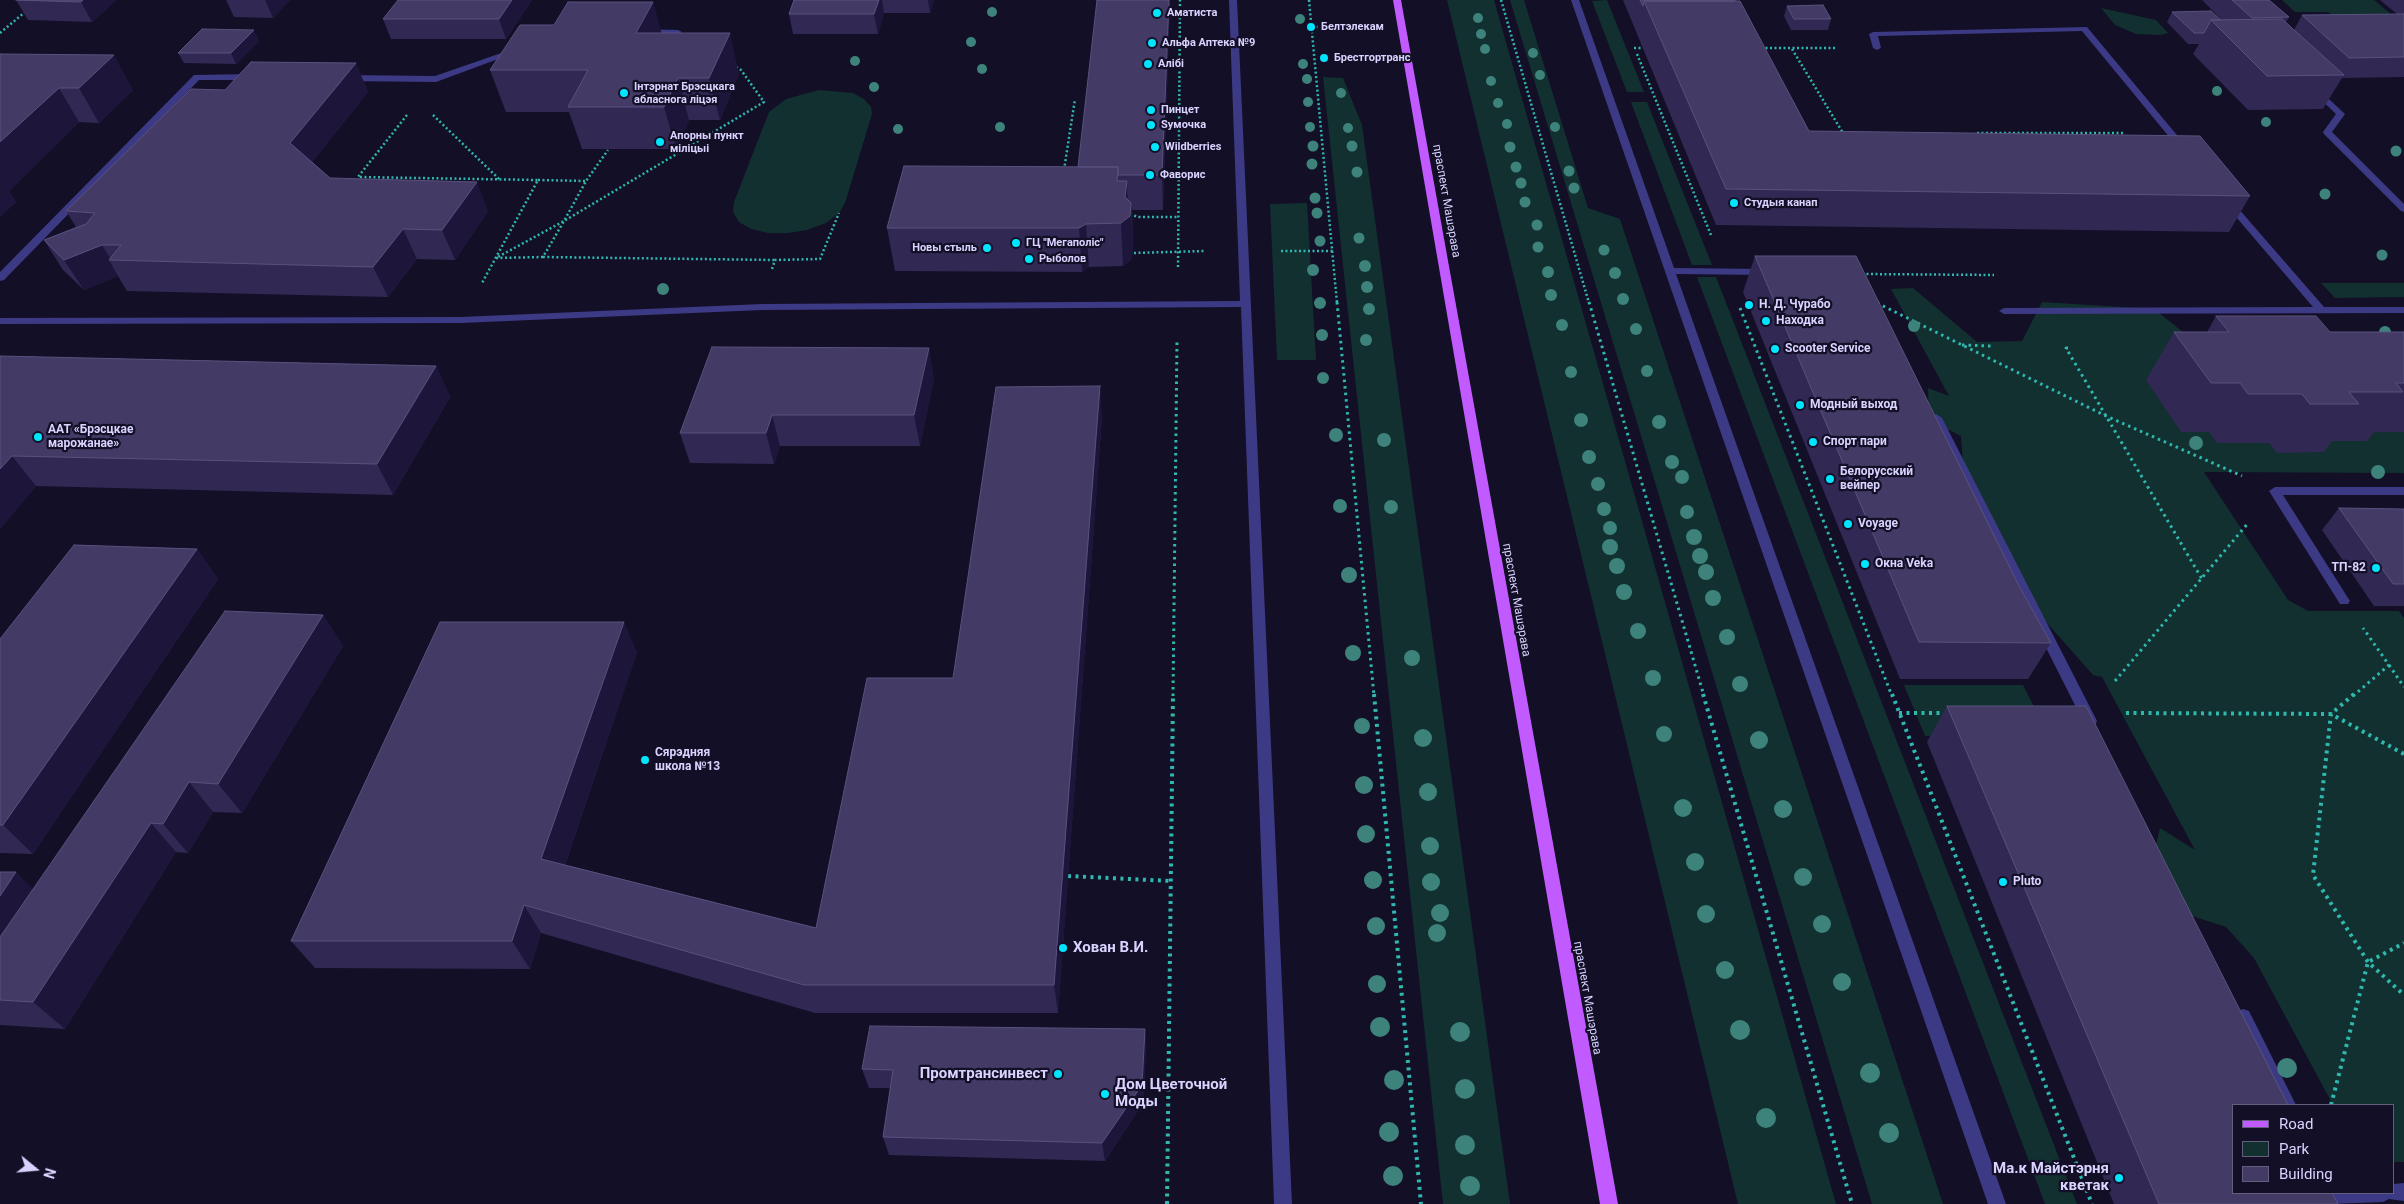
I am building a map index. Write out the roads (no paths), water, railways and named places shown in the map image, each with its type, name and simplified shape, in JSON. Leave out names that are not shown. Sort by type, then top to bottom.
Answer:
[{"type":"main road","name":"праспект Машэрава","points":[[1397,0],[1609,1204]]},
{"type":"street","points":[[1233,0],[1282,1204]]},
{"type":"street","points":[[1575,0],[1997,1204]]},
{"type":"street","points":[[1877,48],[1873,34],[2084,29],[2189,155]]},
{"type":"street","points":[[631,31],[678,32]]},
{"type":"street","points":[[336,78],[436,79],[520,50]]},
{"type":"street","points":[[0,278],[197,77],[266,77]]},
{"type":"street","points":[[2306,81],[2341,114],[2327,132],[2404,209]]},
{"type":"street","points":[[2220,192],[2320,310]]},
{"type":"street","points":[[1671,271],[1774,272]]},
{"type":"street","points":[[0,321],[461,320],[762,307],[1178,306],[1244,304]]},
{"type":"street","points":[[2004,311],[2404,310]]},
{"type":"street","points":[[1930,408],[2096,731]]},
{"type":"street","points":[[2344,601],[2275,491],[2404,491]]},
{"type":"street","points":[[2235,1001],[2287,1104]]},
{"type":"street","points":[[2335,1197],[2371,1194]]},
{"type":"place","name":"Аматиста","points":[[1157,13]]},
{"type":"place","name":"Белтэлекам","points":[[1311,27]]},
{"type":"place","name":"Альфа Аптека №9","points":[[1152,43]]},
{"type":"place","name":"Брестгортранс","points":[[1324,58]]},
{"type":"place","name":"Алібі","points":[[1148,64]]},
{"type":"place","name":"Інтэрнат Брэсцкага абласнога ліцэя","points":[[624,93]]},
{"type":"place","name":"Пинцет","points":[[1151,110]]},
{"type":"place","name":"Sумочка","points":[[1151,125]]},
{"type":"place","name":"Апорны пункт міліцыі","points":[[660,142]]},
{"type":"place","name":"Wildberries","points":[[1155,147]]},
{"type":"place","name":"Фаворис","points":[[1150,175]]},
{"type":"place","name":"Студыя канап","points":[[1734,203]]},
{"type":"place","name":"ГЦ \"Мегаполіс\"","points":[[1016,243]]},
{"type":"place","name":"Новы стыль","points":[[987,248]]},
{"type":"place","name":"Рыболов","points":[[1029,259]]},
{"type":"place","name":"Н. Д. Чурабо","points":[[1749,305]]},
{"type":"place","name":"Находка","points":[[1766,321]]},
{"type":"place","name":"Scooter Service","points":[[1775,349]]},
{"type":"place","name":"Модный выход","points":[[1800,405]]},
{"type":"place","name":"ААТ «Брэсцкае марожанае»","points":[[38,437]]},
{"type":"place","name":"Спорт пари","points":[[1813,442]]},
{"type":"place","name":"Белорусский вейпер","points":[[1830,479]]},
{"type":"place","name":"Voyage","points":[[1848,524]]},
{"type":"place","name":"Окна Veka","points":[[1865,564]]},
{"type":"place","name":"ТП-82","points":[[2376,568]]},
{"type":"place","name":"Сярэдняя школа №13","points":[[645,760]]},
{"type":"place","name":"Pluto","points":[[2003,882]]},
{"type":"place","name":"Хован В.И.","points":[[1063,948]]},
{"type":"place","name":"Промтрансинвест","points":[[1058,1074]]},
{"type":"place","name":"Дом Цветочной Моды","points":[[1105,1094]]},
{"type":"place","name":"Ма.к Майстэрня кветак","points":[[2119,1178]]}]
